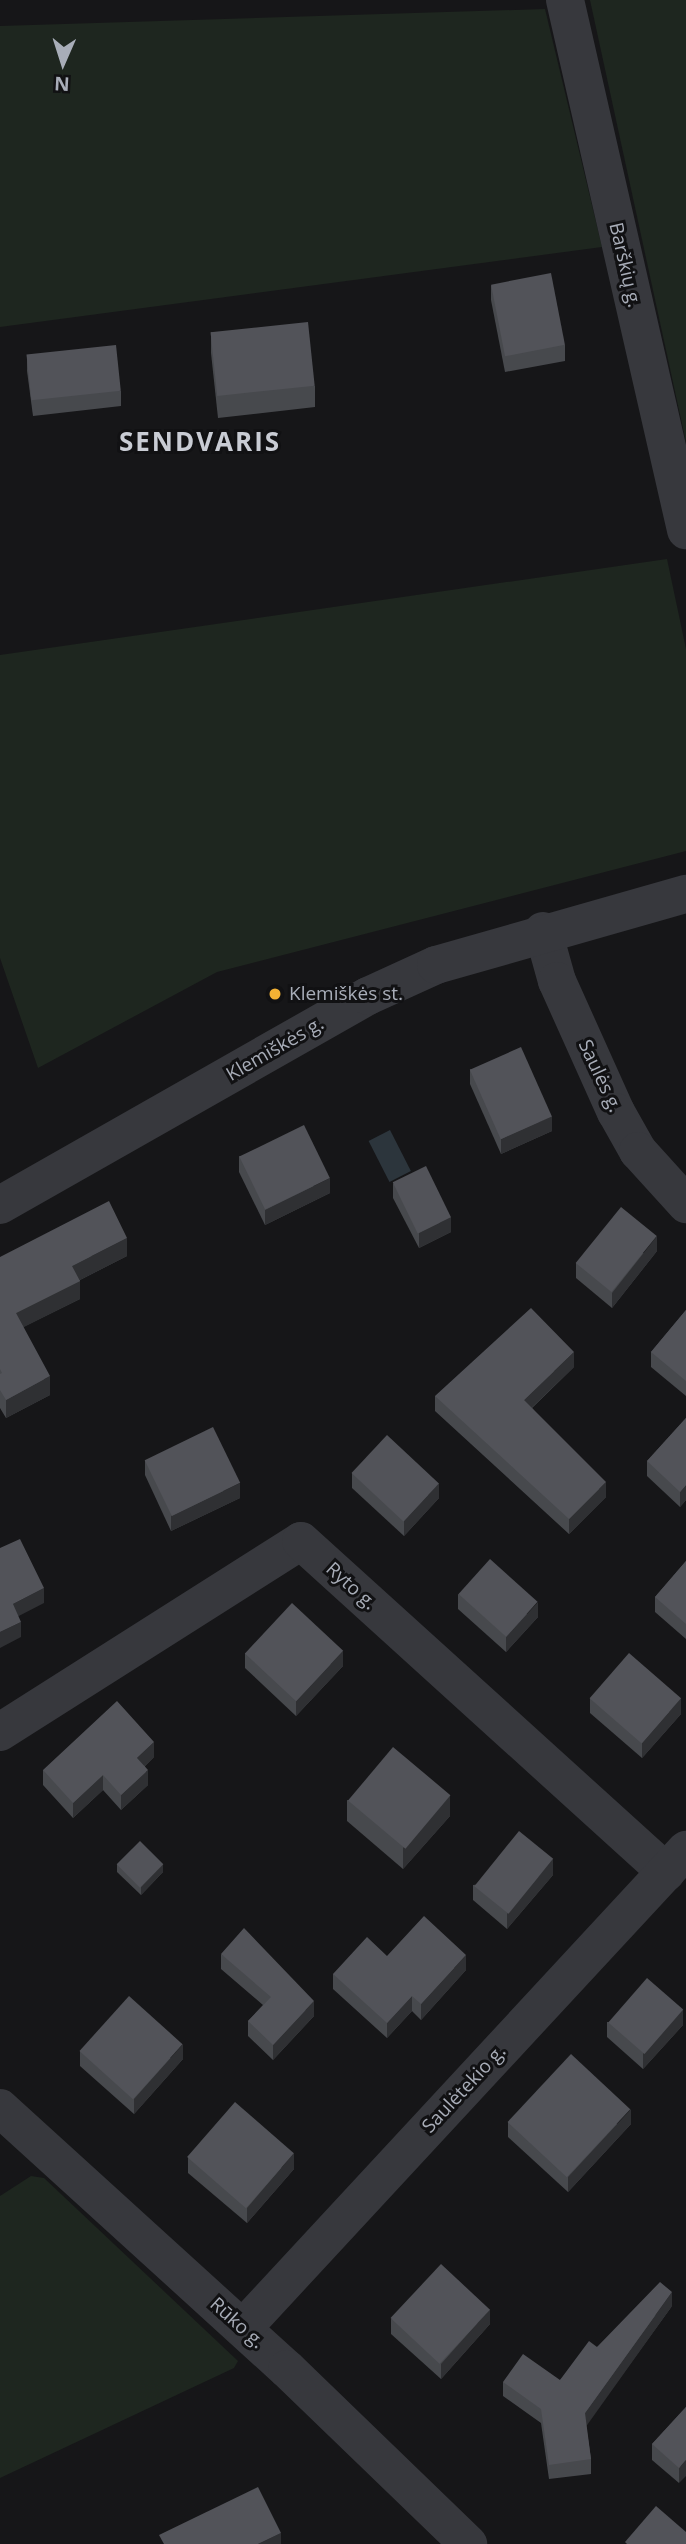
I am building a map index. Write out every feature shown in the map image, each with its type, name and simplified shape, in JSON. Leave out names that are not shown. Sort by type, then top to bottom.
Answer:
[{"type":"street","name":"Barškių g.","points":[[565,0],[686,530]]},
{"type":"street","name":"Klemiškės g.","points":[[0,1205],[368,996],[436,965],[543,930],[686,894]]},
{"type":"street","name":"Saulės g.","points":[[543,930],[557,981],[616,1112],[638,1151],[686,1204]]},
{"type":"street","name":"Ryto g.","points":[[0,1732],[302,1541],[676,1861]]},
{"type":"street","name":"Saulėtekio g.","points":[[243,2328],[676,1861]]},
{"type":"street","name":"Rūko g.","points":[[0,2108],[243,2328],[468,2544]]},
{"type":"shaded area","points":[[590,0],[686,0],[686,442]]},
{"type":"shaded area","points":[[545,9],[602,247],[0,327],[0,26]]},
{"type":"shaded area","points":[[667,559],[686,649],[686,851],[217,972],[38,1068],[0,958],[0,655]]},
{"type":"shaded area","points":[[390,1130],[411,1171],[389,1182],[369,1141]]},
{"type":"shaded area","points":[[31,2176],[44,2178],[238,2361],[234,2368],[0,2478],[0,2196]]},
{"type":"building","points":[[551,273],[565,345],[505,356],[491,285]]},
{"type":"building","points":[[308,322],[315,386],[217,396],[211,332]]},
{"type":"building","points":[[116,345],[121,391],[31,400],[26,354]]},
{"type":"building","points":[[521,1047],[552,1116],[501,1139],[470,1070]]},
{"type":"building","points":[[304,1125],[330,1178],[265,1210],[239,1157]]},
{"type":"building","points":[[426,1166],[451,1217],[418,1233],[393,1182]]},
{"type":"building","points":[[109,1201],[127,1238],[72,1266],[80,1281],[16,1313],[50,1376],[6,1400],[0,1390],[0,1257]]},
{"type":"building","points":[[621,1207],[657,1236],[611,1292],[576,1263]]},
{"type":"building","points":[[531,1308],[574,1352],[524,1400],[606,1482],[569,1519],[435,1396]]},
{"type":"building","points":[[686,1310],[686,1381],[651,1352]]},
{"type":"building","points":[[686,1418],[686,1485],[680,1492],[647,1461]]},
{"type":"building","points":[[213,1427],[240,1483],[172,1516],[145,1460]]},
{"type":"building","points":[[387,1435],[439,1483],[403,1521],[352,1473]]},
{"type":"building","points":[[20,1539],[44,1588],[13,1604],[21,1622],[0,1632],[0,1548]]},
{"type":"building","points":[[490,1559],[538,1602],[506,1637],[459,1594]]},
{"type":"building","points":[[686,1561],[686,1624],[655,1597]]},
{"type":"building","points":[[292,1603],[343,1651],[296,1701],[245,1653]]},
{"type":"building","points":[[629,1653],[681,1698],[642,1744],[590,1698]]},
{"type":"building","points":[[117,1701],[154,1742],[137,1758],[148,1770],[121,1795],[103,1775],[73,1803],[43,1770]]},
{"type":"building","points":[[393,1747],[450,1795],[405,1849],[348,1801]]},
{"type":"building","points":[[519,1831],[553,1859],[509,1914],[474,1886]]},
{"type":"building","points":[[140,1841],[163,1864],[140,1888],[117,1864]]},
{"type":"building","points":[[424,1916],[466,1955],[421,2004],[412,1996],[387,2023],[333,1974],[367,1937],[387,1956]]},
{"type":"building","points":[[244,1928],[314,2001],[273,2045],[248,2021],[271,1997],[221,1954]]},
{"type":"building","points":[[647,1978],[683,2009],[645,2054],[608,2023]]},
{"type":"building","points":[[129,1996],[183,2044],[133,2099],[79,2051]]},
{"type":"building","points":[[571,2054],[630,2109],[567,2177],[508,2122]]},
{"type":"building","points":[[235,2102],[294,2153],[246,2208],[187,2157]]},
{"type":"building","points":[[441,2264],[490,2310],[440,2364],[391,2318]]},
{"type":"building","points":[[660,2282],[672,2292],[585,2413],[591,2459],[549,2465],[541,2409],[503,2382],[523,2354],[560,2380],[589,2341],[597,2347]]},
{"type":"building","points":[[686,2407],[686,2460],[679,2468],[652,2444]]},
{"type":"building","points":[[258,2487],[281,2533],[258,2544],[164,2544],[159,2535]]},
{"type":"building","points":[[656,2506],[686,2532],[686,2544],[625,2542]]},
{"type":"place","name":"Klemiškės st.","points":[[275,994]]},
{"type":"district","name":"SENDVARIS","points":[[200,442]]}]
